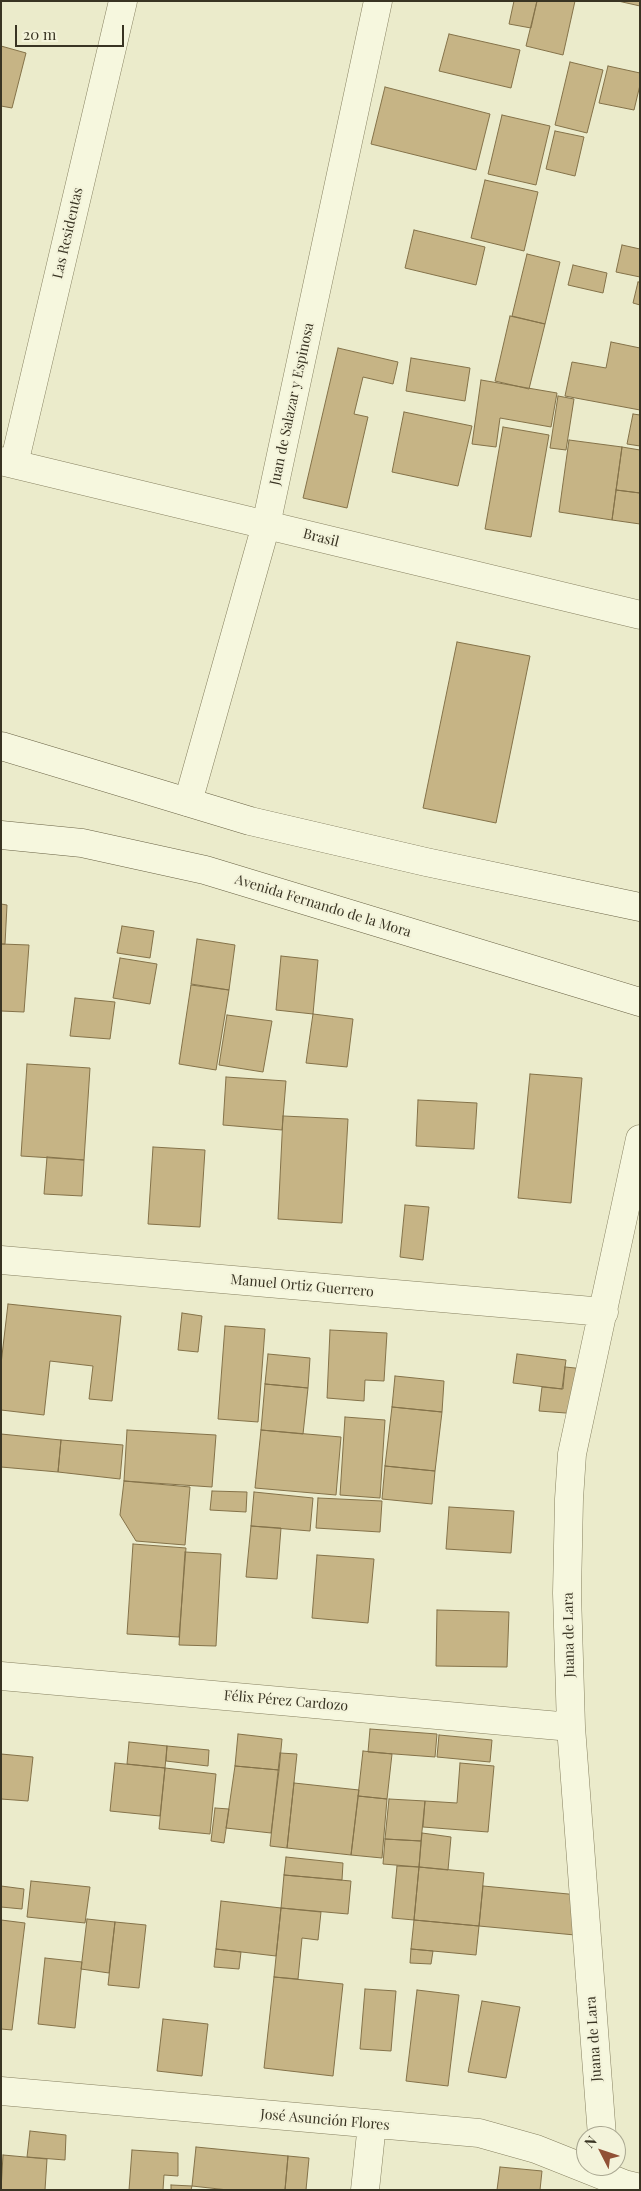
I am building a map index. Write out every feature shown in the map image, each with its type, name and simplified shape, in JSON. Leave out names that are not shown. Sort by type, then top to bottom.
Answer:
[{"type":"street","name":"Las Residentas","points":[[8,463],[122,1]]},
{"type":"street","name":"Juan de Salazar y Espinosa","points":[[188,802],[266,525],[378,1]]},
{"type":"street","name":"Brasil","points":[[8,463],[640,615]]},
{"type":"street","points":[[1,746],[250,821],[416,860],[640,907]]},
{"type":"street","name":"Avenida Fernando de la Mora","points":[[1,835],[82,843],[205,870],[640,1002]]},
{"type":"street","name":"Juana de Lara","points":[[601,2126],[571,1727],[568,1593],[569,1498],[572,1463],[640,1139]]},
{"type":"street","name":"Manuel Ortiz Guerrero","points":[[1,1260],[604,1312]]},
{"type":"street","name":"Félix Pérez Cardozo","points":[[1,1676],[571,1727]]},
{"type":"street","name":"José Asunción Flores","points":[[1,2091],[479,2133],[576,2162]]},
{"type":"street","points":[[365,2190],[372,2124]]},
{"type":"street","name":"José Asunción Flores","points":[[615,2176],[640,2188]]},
{"type":"building","points":[[514,1],[537,1],[531,28],[509,24]]},
{"type":"building","points":[[537,1],[575,1],[563,55],[526,46]]},
{"type":"building","points":[[618,1],[640,1],[640,6]]},
{"type":"building","points":[[449,34],[520,50],[511,88],[439,71]]},
{"type":"building","points":[[1,46],[26,53],[12,108],[1,106]]},
{"type":"building","points":[[570,62],[603,70],[587,133],[555,125]]},
{"type":"building","points":[[608,66],[640,73],[640,85],[634,110],[599,103]]},
{"type":"building","points":[[385,87],[490,114],[476,170],[371,144]]},
{"type":"building","points":[[502,115],[550,126],[536,185],[488,174]]},
{"type":"building","points":[[555,131],[584,137],[575,176],[546,169]]},
{"type":"building","points":[[485,180],[538,192],[524,251],[471,238]]},
{"type":"building","points":[[414,230],[485,247],[476,285],[405,268]]},
{"type":"building","points":[[622,245],[640,249],[640,277],[616,272]]},
{"type":"building","points":[[527,254],[560,262],[545,324],[512,316]]},
{"type":"building","points":[[573,265],[607,273],[603,293],[568,285]]},
{"type":"building","points":[[638,282],[640,282],[640,305],[633,303]]},
{"type":"building","points":[[510,316],[545,324],[529,389],[495,381]]},
{"type":"building","points":[[611,342],[640,348],[640,410],[565,396],[572,362],[606,368]]},
{"type":"building","points":[[338,348],[398,362],[393,384],[363,377],[354,414],[368,417],[347,508],[303,498]]},
{"type":"building","points":[[411,358],[470,368],[465,401],[406,391]]},
{"type":"building","points":[[481,380],[557,393],[551,427],[500,418],[496,447],[472,444]]},
{"type":"building","points":[[558,396],[574,399],[566,450],[550,448]]},
{"type":"building","points":[[404,412],[472,426],[458,486],[392,472]]},
{"type":"building","points":[[633,414],[640,415],[640,446],[627,444]]},
{"type":"building","points":[[503,427],[549,435],[531,537],[485,529]]},
{"type":"building","points":[[569,440],[622,447],[612,520],[559,512]]},
{"type":"building","points":[[622,447],[640,450],[640,493],[616,490]]},
{"type":"building","points":[[616,490],[640,493],[640,524],[612,520]]},
{"type":"building","points":[[457,642],[530,656],[496,823],[423,808]]},
{"type":"building","points":[[1,904],[7,905],[5,944],[1,944]]},
{"type":"building","points":[[122,926],[154,931],[150,958],[117,953]]},
{"type":"building","points":[[197,939],[235,945],[229,990],[191,984]]},
{"type":"building","points":[[1,944],[29,945],[24,1012],[1,1011]]},
{"type":"building","points":[[281,956],[318,960],[313,1014],[276,1010]]},
{"type":"building","points":[[120,958],[157,964],[150,1004],[113,998]]},
{"type":"building","points":[[191,985],[229,990],[216,1070],[179,1064]]},
{"type":"building","points":[[75,998],[115,1002],[110,1039],[70,1036]]},
{"type":"building","points":[[313,1014],[353,1019],[347,1067],[306,1063]]},
{"type":"building","points":[[227,1015],[272,1021],[263,1072],[219,1065]]},
{"type":"building","points":[[27,1064],[90,1068],[84,1160],[21,1156]]},
{"type":"building","points":[[530,1074],[582,1078],[571,1203],[518,1198]]},
{"type":"building","points":[[226,1077],[286,1081],[282,1130],[223,1125]]},
{"type":"building","points":[[418,1100],[477,1103],[474,1149],[416,1146]]},
{"type":"building","points":[[283,1116],[348,1119],[342,1223],[278,1219]]},
{"type":"building","points":[[153,1147],[205,1150],[200,1227],[148,1224]]},
{"type":"building","points":[[47,1157],[84,1160],[82,1196],[44,1194]]},
{"type":"building","points":[[405,1205],[429,1207],[423,1260],[400,1257]]},
{"type":"building","points":[[8,1304],[121,1316],[112,1401],[89,1399],[93,1366],[50,1361],[44,1415],[1,1410],[1,1364]]},
{"type":"building","points":[[182,1313],[202,1316],[198,1352],[178,1350]]},
{"type":"building","points":[[225,1326],[265,1329],[258,1422],[218,1419]]},
{"type":"building","points":[[330,1330],[387,1333],[384,1381],[365,1380],[364,1401],[327,1398]]},
{"type":"building","points":[[268,1354],[310,1358],[308,1388],[265,1384]]},
{"type":"building","points":[[517,1354],[566,1360],[562,1389],[513,1383]]},
{"type":"building","points":[[565,1367],[585,1369],[579,1414],[539,1411],[542,1387],[563,1389]]},
{"type":"building","points":[[395,1376],[444,1381],[442,1412],[392,1407]]},
{"type":"building","points":[[265,1384],[308,1388],[303,1434],[261,1430]]},
{"type":"building","points":[[392,1407],[442,1412],[435,1471],[385,1466]]},
{"type":"building","points":[[345,1417],[385,1420],[380,1498],[340,1495]]},
{"type":"building","points":[[127,1430],[216,1435],[212,1487],[124,1481]]},
{"type":"building","points":[[261,1430],[341,1437],[336,1495],[255,1488]]},
{"type":"building","points":[[1,1434],[61,1440],[58,1472],[1,1467]]},
{"type":"building","points":[[61,1440],[123,1445],[120,1479],[58,1472]]},
{"type":"building","points":[[385,1466],[435,1471],[432,1504],[382,1499]]},
{"type":"building","points":[[124,1481],[190,1487],[185,1545],[136,1541],[120,1515]]},
{"type":"building","points":[[212,1491],[247,1492],[246,1512],[210,1510]]},
{"type":"building","points":[[254,1492],[313,1498],[310,1531],[251,1526]]},
{"type":"building","points":[[318,1498],[382,1501],[380,1532],[316,1528]]},
{"type":"building","points":[[449,1507],[514,1511],[511,1553],[446,1549]]},
{"type":"building","points":[[251,1526],[281,1528],[277,1579],[246,1577]]},
{"type":"building","points":[[133,1544],[186,1548],[179,1637],[127,1634]]},
{"type":"building","points":[[185,1552],[221,1554],[216,1646],[179,1645]]},
{"type":"building","points":[[317,1555],[374,1559],[368,1623],[312,1618]]},
{"type":"building","points":[[437,1610],[509,1612],[507,1667],[436,1666]]},
{"type":"building","points":[[370,1729],[437,1734],[435,1757],[368,1752]]},
{"type":"building","points":[[238,1734],[282,1739],[279,1770],[235,1766]]},
{"type":"building","points":[[439,1735],[492,1740],[490,1762],[437,1757]]},
{"type":"building","points":[[129,1742],[167,1746],[165,1768],[127,1764]]},
{"type":"building","points":[[167,1746],[209,1750],[208,1766],[166,1761]]},
{"type":"building","points":[[363,1751],[392,1754],[387,1799],[358,1796]]},
{"type":"building","points":[[280,1753],[297,1754],[287,1848],[270,1846]]},
{"type":"building","points":[[1,1754],[33,1757],[28,1801],[1,1799]]},
{"type":"building","points":[[115,1763],[165,1768],[160,1816],[110,1811]]},
{"type":"building","points":[[460,1763],[494,1766],[488,1832],[423,1827],[425,1801],[457,1803]]},
{"type":"building","points":[[235,1766],[279,1770],[271,1833],[226,1828]]},
{"type":"building","points":[[165,1768],[216,1774],[210,1834],[159,1829]]},
{"type":"building","points":[[294,1783],[359,1790],[351,1855],[287,1848]]},
{"type":"building","points":[[358,1796],[387,1799],[382,1858],[351,1855]]},
{"type":"building","points":[[389,1799],[425,1801],[421,1841],[385,1839]]},
{"type":"building","points":[[215,1808],[229,1809],[224,1843],[211,1841]]},
{"type":"building","points":[[422,1833],[451,1837],[448,1870],[419,1867]]},
{"type":"building","points":[[385,1839],[421,1841],[419,1867],[383,1864]]},
{"type":"building","points":[[286,1857],[343,1863],[342,1880],[284,1875]]},
{"type":"building","points":[[397,1866],[419,1867],[414,1920],[392,1918]]},
{"type":"building","points":[[419,1867],[484,1873],[479,1926],[414,1920]]},
{"type":"building","points":[[284,1875],[351,1881],[348,1914],[281,1908]]},
{"type":"building","points":[[31,1881],[90,1887],[85,1923],[27,1917]]},
{"type":"building","points":[[1,1886],[24,1889],[22,1909],[1,1907]]},
{"type":"building","points":[[483,1886],[579,1895],[575,1935],[479,1926]]},
{"type":"building","points":[[221,1901],[281,1908],[276,1956],[216,1949]]},
{"type":"building","points":[[281,1908],[321,1912],[318,1940],[302,1938],[298,1979],[274,1977]]},
{"type":"building","points":[[87,1919],[115,1922],[109,1973],[81,1969]]},
{"type":"building","points":[[1,1920],[25,1923],[12,2030],[1,2029]]},
{"type":"building","points":[[414,1920],[479,1926],[476,1955],[411,1949]]},
{"type":"building","points":[[115,1922],[146,1925],[139,1988],[108,1985]]},
{"type":"building","points":[[216,1949],[241,1952],[239,1969],[214,1967]]},
{"type":"building","points":[[411,1949],[433,1951],[431,1964],[410,1963]]},
{"type":"building","points":[[45,1958],[82,1962],[75,2028],[38,2024]]},
{"type":"building","points":[[274,1977],[343,1984],[333,2076],[264,2068]]},
{"type":"building","points":[[365,1989],[396,1991],[391,2051],[360,2049]]},
{"type":"building","points":[[417,1990],[459,1995],[448,2086],[406,2081]]},
{"type":"building","points":[[482,2001],[520,2007],[506,2078],[468,2072]]},
{"type":"building","points":[[163,2019],[208,2024],[202,2076],[157,2071]]},
{"type":"building","points":[[30,2131],[66,2135],[65,2160],[27,2157]]},
{"type":"building","points":[[196,2147],[288,2156],[285,2190],[228,2190],[192,2186]]},
{"type":"building","points":[[132,2150],[178,2153],[178,2176],[164,2175],[163,2190],[129,2190]]},
{"type":"building","points":[[3,2155],[47,2159],[45,2190],[1,2190]]},
{"type":"building","points":[[288,2156],[309,2158],[306,2190],[285,2190]]},
{"type":"building","points":[[500,2167],[542,2171],[540,2190],[497,2190]]},
{"type":"building","points":[[171,2185],[192,2186],[191,2190],[171,2190]]}]
